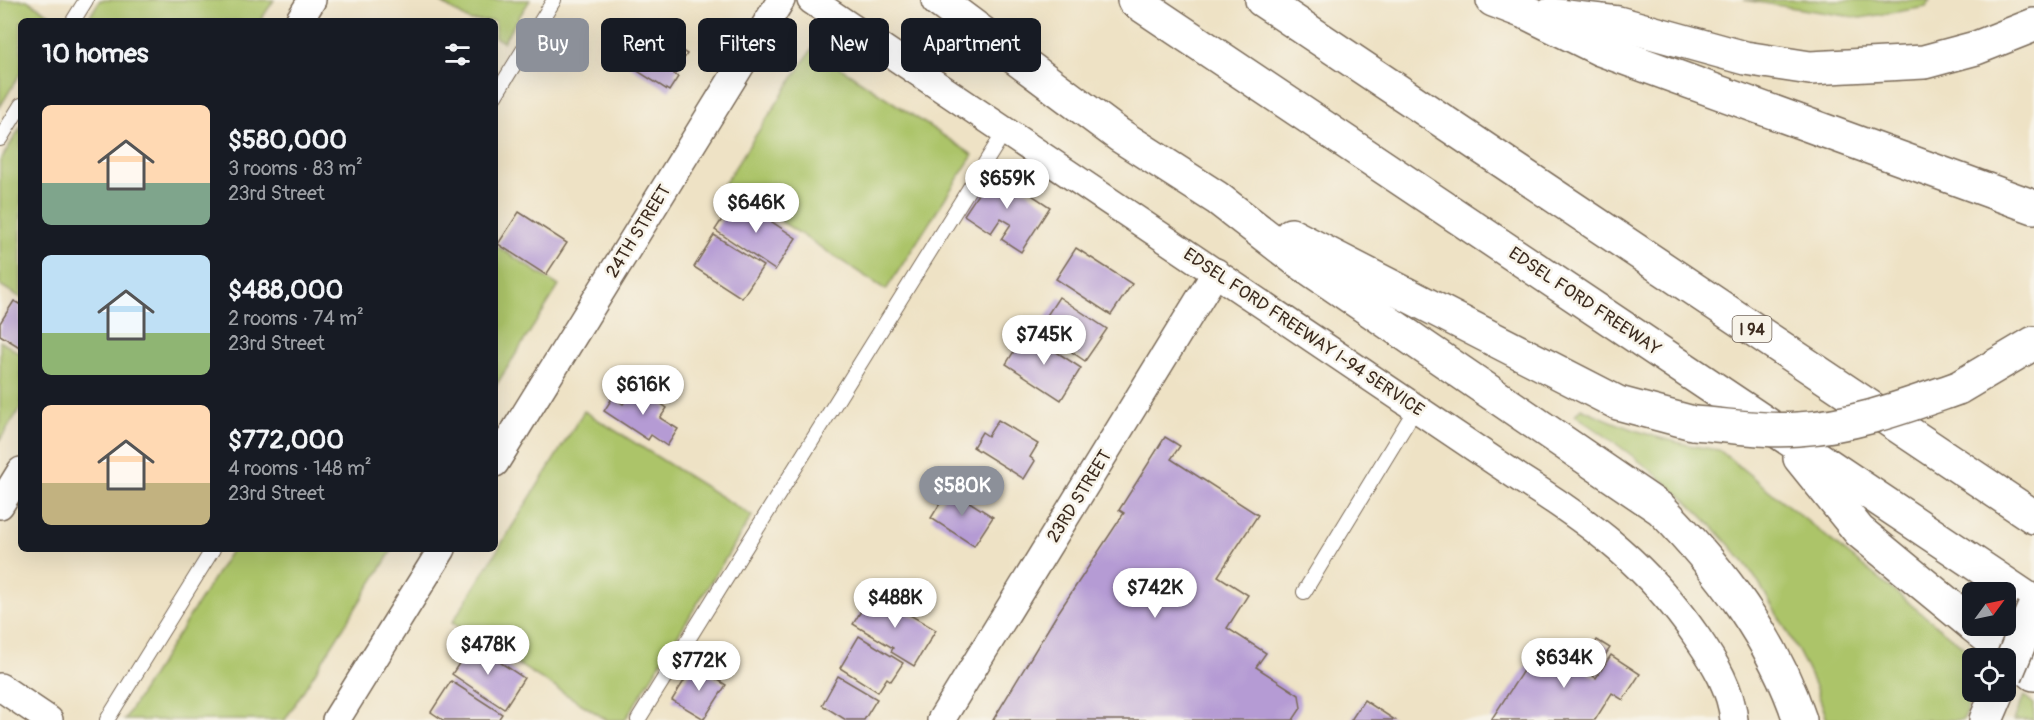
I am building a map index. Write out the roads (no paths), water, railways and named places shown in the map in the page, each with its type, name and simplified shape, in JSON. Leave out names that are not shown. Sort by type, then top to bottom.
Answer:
[{"type":"highway","points":[[938,0],[1119,135],[1217,198],[1297,260],[1661,509],[1701,549],[1735,594],[1772,655],[1800,720]]},
{"type":"highway","name":"EDSEL FORD FREEWAY","points":[[1134,0],[2034,603]]},
{"type":"highway","name":"I 94","points":[[1262,0],[2020,505],[2034,517]]},
{"type":"highway","points":[[1493,0],[1527,13],[1600,48],[2034,207]]},
{"type":"highway","points":[[1527,13],[1618,23],[1745,58],[1810,69],[1924,62],[1976,48],[2034,25]]},
{"type":"highway","points":[[1217,198],[1618,403],[1693,423],[1796,430],[1834,426],[1893,411],[1958,388],[2034,343]]},
{"type":"highway","points":[[1780,433],[1859,531],[1962,616]]},
{"type":"highway","points":[[2016,651],[2034,608]]},
{"type":"highway","points":[[1987,636],[2034,674]]},
{"type":"highway","points":[[1986,720],[1994,702]]},
{"type":"street","points":[[301,18],[312,0]]},
{"type":"street","name":"24TH STREET","points":[[498,458],[781,0]]},
{"type":"street","name":"EDSEL FORD FREEWAY I-94 SERVICE","points":[[811,0],[1416,408],[1578,514],[1620,548],[1658,586],[1706,651],[1732,698],[1734,720]]},
{"type":"street","name":"23RD STREET","points":[[941,720],[1216,272]]},
{"type":"street","points":[[0,505],[18,476]]},
{"type":"street","points":[[336,720],[440,552]]},
{"type":"street","points":[[0,687],[49,720]]},
{"type":"lane","points":[[75,18],[86,0]]},
{"type":"lane","points":[[498,91],[554,0]]},
{"type":"lane","points":[[0,139],[18,110]]},
{"type":"lane","points":[[638,720],[1005,131]]},
{"type":"lane","points":[[1304,592],[1416,408]]},
{"type":"lane","points":[[107,720],[211,552]]}]
